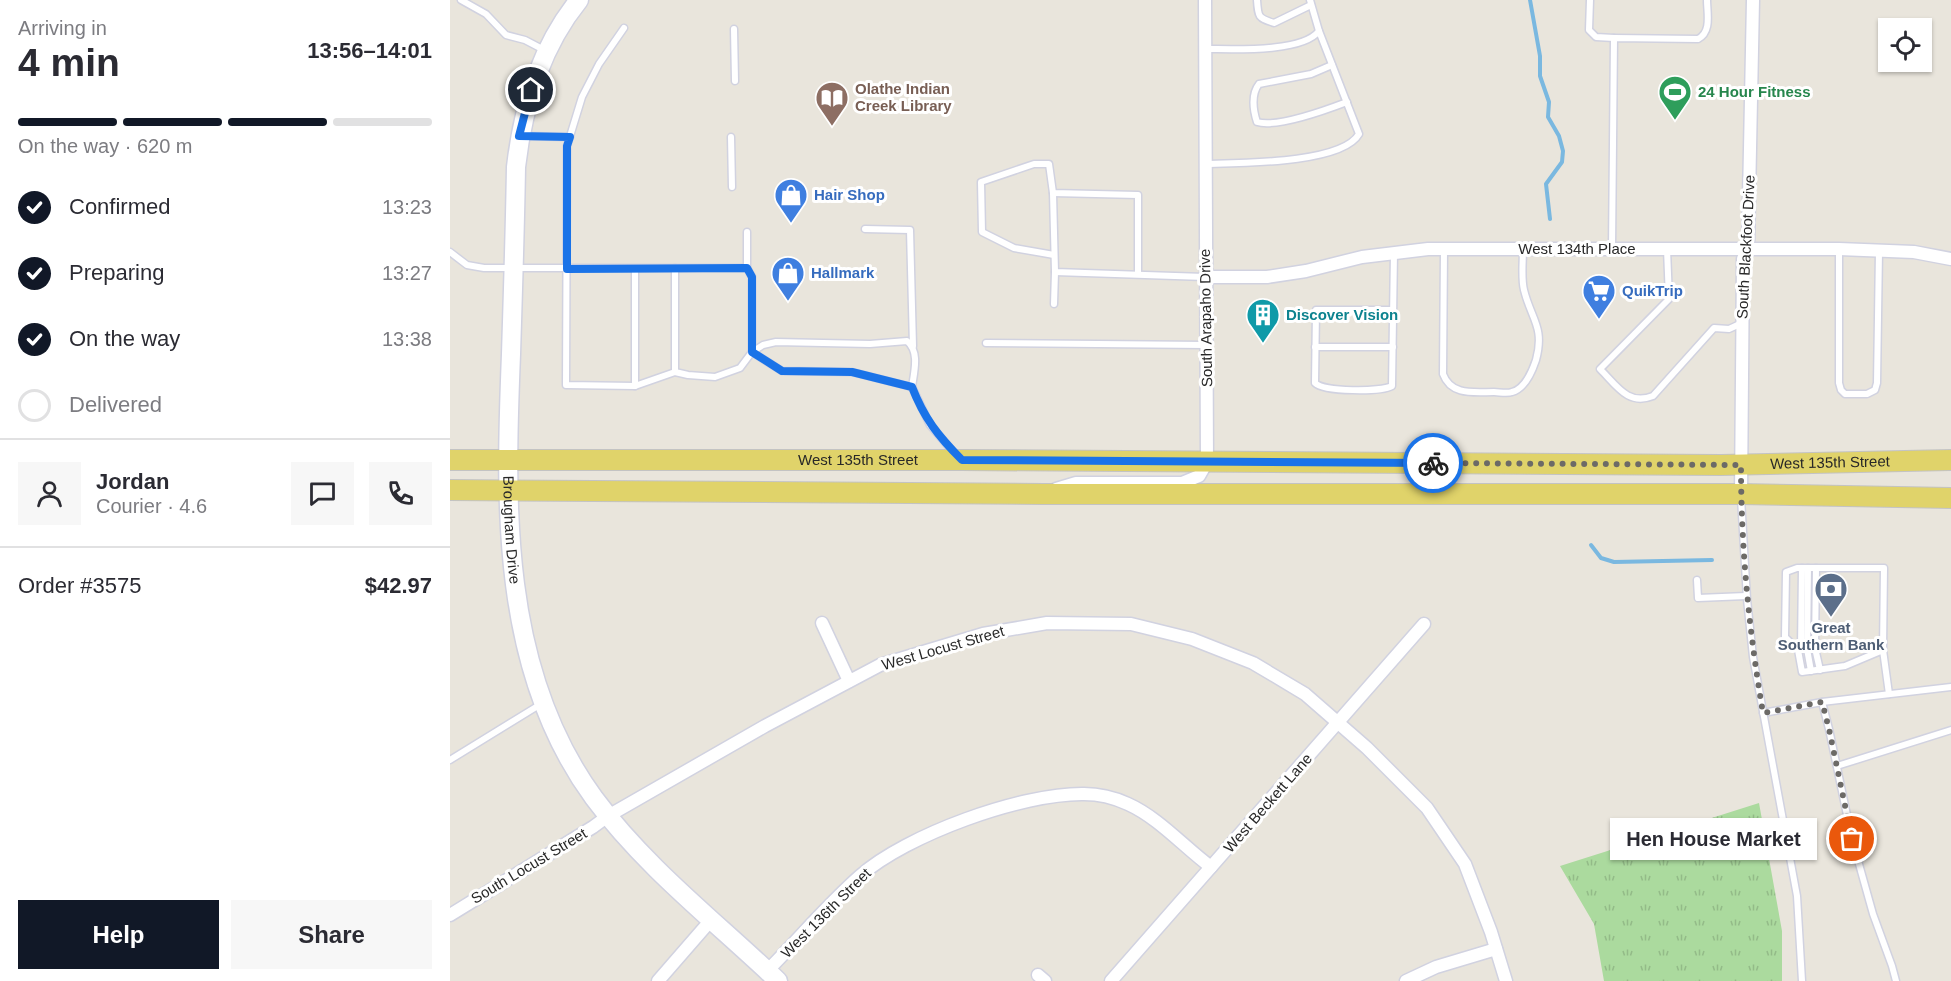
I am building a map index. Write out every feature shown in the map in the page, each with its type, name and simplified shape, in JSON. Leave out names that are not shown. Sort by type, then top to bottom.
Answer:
[{"type":"main road","name":"West 135th Street","points":[[450,460],[962,460],[1741,465],[1951,460]]},
{"type":"main road","name":"West 135th Street","points":[[450,490],[1044,494],[1741,494],[1951,498]]},
{"type":"street","name":"Brougham Drive","points":[[579,0],[556,33],[547,51],[532,85],[519,136],[516,167],[507,460],[513,573],[519,619],[544,702],[572,762],[592,795],[642,855],[772,976]]},
{"type":"street","name":"South Arapaho Drive","points":[[1205,0],[1207,462]]},
{"type":"street","name":"South Blackfoot Drive","points":[[1741,494],[1743,259],[1748,248],[1753,0]]},
{"type":"street","name":"West 134th Place","points":[[1205,278],[1267,277],[1395,252],[1444,249],[1839,249],[1914,252],[1951,259]]},
{"type":"street","points":[[1044,494],[1076,483],[1182,483],[1198,476],[1207,462]]},
{"type":"street","points":[[822,623],[849,681]]},
{"type":"street","name":"West Locust Street","points":[[608,816],[765,726],[880,665],[983,634],[1047,623],[1131,624],[1192,639],[1253,663],[1305,694],[1367,748],[1427,808],[1465,864],[1506,981]]},
{"type":"street","name":"West Beckett Lane","points":[[1112,981],[1424,624]]},
{"type":"street","name":"West 136th Street","points":[[772,976],[860,876],[886,856],[921,837],[1022,803],[1062,795],[1084,794],[1113,798],[1150,816],[1211,867]]},
{"type":"street","name":"South Locust Street","points":[[450,915],[608,816]]},
{"type":"street","points":[[658,981],[711,921]]},
{"type":"street","points":[[1406,981],[1436,967],[1496,949]]},
{"type":"lane","points":[[461,0],[486,14],[506,35],[525,40],[547,51]]},
{"type":"lane","points":[[1205,164],[1287,161],[1333,150],[1356,139],[1359,134],[1319,31],[1311,2],[1274,23],[1261,19],[1258,14],[1257,0]]},
{"type":"lane","points":[[1590,0],[1590,30],[1596,37],[1698,39],[1703,37],[1707,30],[1707,0]]},
{"type":"lane","points":[[624,28],[599,64],[582,97],[567,146],[566,385],[635,386],[675,372],[715,377],[740,368],[752,352],[763,345],[776,342],[870,344],[907,341],[913,345]]},
{"type":"lane","points":[[734,29],[735,81]]},
{"type":"lane","points":[[1205,49],[1264,49],[1294,44],[1315,37],[1319,31]]},
{"type":"lane","points":[[1612,249],[1614,38]]},
{"type":"lane","points":[[1332,65],[1311,74],[1259,84],[1255,90],[1254,104],[1257,122],[1265,124],[1279,122],[1347,102]]},
{"type":"lane","points":[[519,136],[570,137]]},
{"type":"lane","points":[[731,138],[732,187]]},
{"type":"lane","points":[[1054,255],[1014,248],[982,232],[981,182],[1034,164],[1049,164],[1053,193],[1054,255],[1054,304]]},
{"type":"lane","points":[[1053,193],[1138,195],[1138,274]]},
{"type":"lane","points":[[865,229],[910,230],[913,345],[916,362],[912,387],[930,425],[962,460]]},
{"type":"lane","points":[[747,232],[747,268],[752,277],[752,352]]},
{"type":"lane","points":[[1444,249],[1443,374],[1446,382],[1456,390],[1465,392],[1513,392],[1525,383],[1535,363],[1539,344],[1538,325],[1523,289],[1523,249]]},
{"type":"lane","points":[[1667,249],[1669,299],[1600,369],[1628,397],[1641,401],[1653,396],[1714,328],[1729,329],[1742,323]]},
{"type":"lane","points":[[1839,249],[1839,383],[1845,394],[1867,394],[1875,390],[1878,383],[1879,250]]},
{"type":"lane","points":[[450,252],[467,265],[484,268],[747,268]]},
{"type":"lane","points":[[1393,310],[1316,310],[1315,383],[1319,388],[1386,390],[1392,387],[1395,252]]},
{"type":"lane","points":[[635,268],[635,386]]},
{"type":"lane","points":[[675,268],[675,372]]},
{"type":"lane","points":[[1054,272],[1205,278]]},
{"type":"lane","points":[[986,343],[1206,345]]},
{"type":"lane","points":[[1316,347],[1393,347]]},
{"type":"lane","points":[[752,352],[782,371],[852,372],[912,387]]},
{"type":"lane","points":[[1741,494],[1746,596],[1763,713],[1797,896],[1802,981]]},
{"type":"lane","points":[[1798,650],[1801,647],[1802,568]]},
{"type":"lane","points":[[1802,568],[1810,671]]},
{"type":"lane","points":[[1883,650],[1845,666],[1802,672],[1798,650],[1785,637],[1786,572],[1802,568],[1884,568],[1883,650],[1889,694]]},
{"type":"lane","points":[[1816,568],[1815,648],[1820,670]]},
{"type":"lane","points":[[1697,580],[1698,598],[1746,596]]},
{"type":"lane","points":[[1763,713],[1822,702],[1951,687]]},
{"type":"lane","points":[[450,760],[544,702]]},
{"type":"lane","points":[[1822,702],[1852,839],[1873,914],[1893,966],[1896,981]]},
{"type":"lane","points":[[1837,766],[1951,730]]},
{"type":"green space","points":[[1759,803],[1782,931],[1782,981],[1604,981],[1594,924],[1560,866]]},
{"type":"waterway","points":[[1530,0],[1540,56],[1540,76],[1549,102],[1548,117],[1559,136],[1563,151],[1562,162],[1546,184],[1550,219]]},
{"type":"waterway","points":[[1591,545],[1601,558],[1614,562],[1712,560]]},
{"type":"way so far","points":[[1433,463],[1741,465],[1741,518],[1747,599],[1763,713],[1822,702],[1852,839]]},
{"type":"place","name":"24 Hour Fitness","points":[[1675,121]]},
{"type":"place","name":"Olathe Indian Creek Library","points":[[832,127]]},
{"type":"place","name":"Hair Shop","points":[[791,224]]},
{"type":"place","name":"Hallmark","points":[[788,302]]},
{"type":"place","name":"QuikTrip","points":[[1599,320]]},
{"type":"place","name":"Discover Vision","points":[[1263,344]]},
{"type":"place","name":"Great Southern Bank","points":[[1831,618]]},
{"type":"place","name":"Hen House Market","points":[[1852,839]]},
{"type":"route","points":[[531,90],[519,136],[570,137],[567,146],[567,269],[747,268],[752,277],[752,352],[782,371],[852,372],[912,387],[930,425],[962,460],[1433,463]]}]
